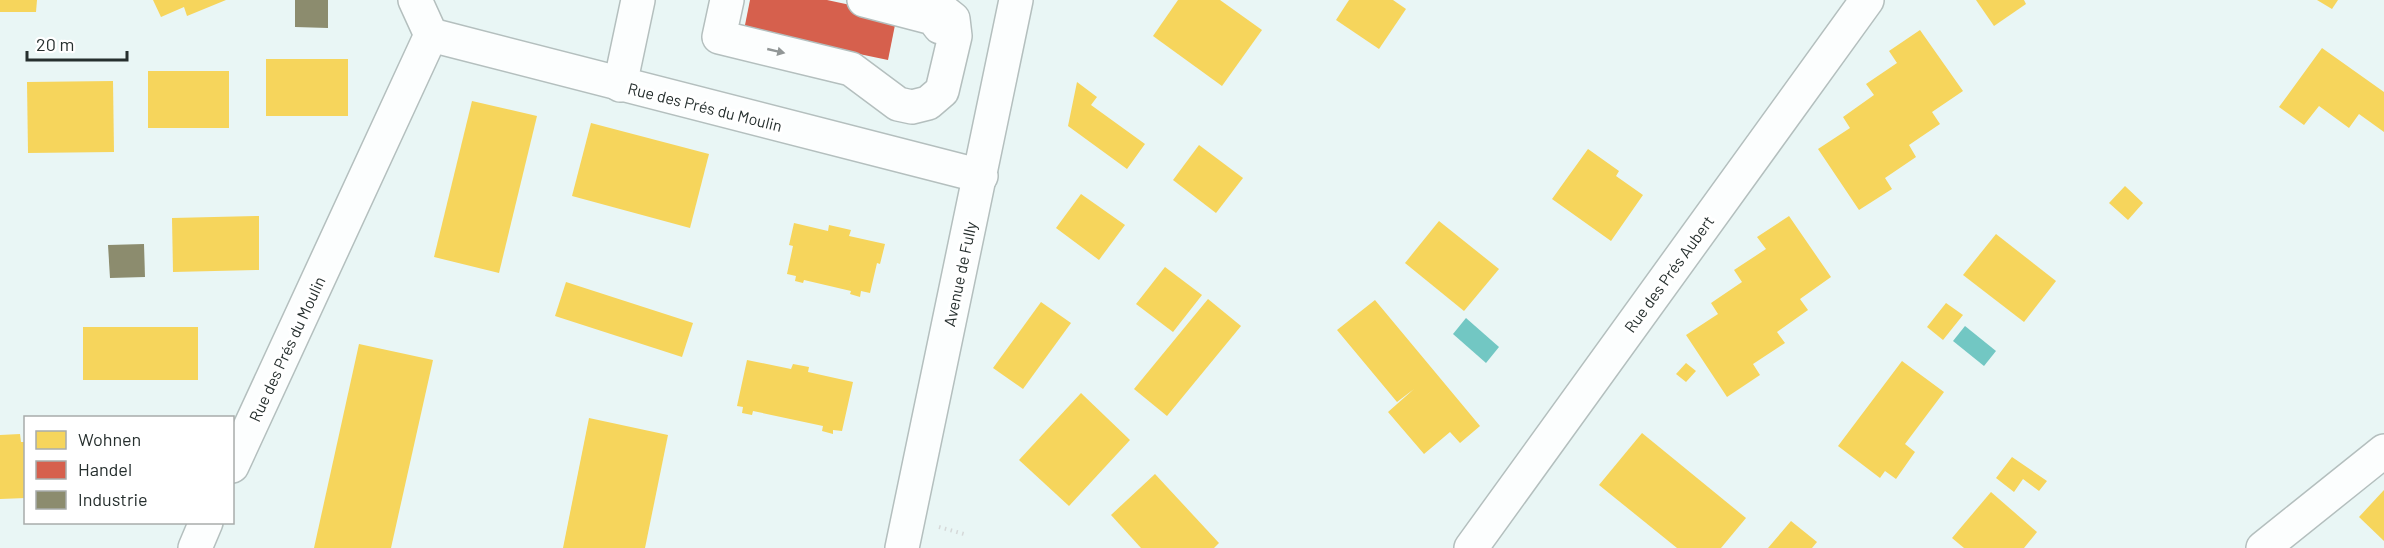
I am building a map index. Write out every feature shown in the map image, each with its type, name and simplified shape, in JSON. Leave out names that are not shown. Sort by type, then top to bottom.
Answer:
[{"type":"street","points":[[415,0],[431,35]]},
{"type":"street","points":[[620,85],[638,0]]},
{"type":"street","points":[[727,0],[719,38],[851,69],[898,104],[912,107],[928,104],[942,91],[955,36],[953,19],[933,3],[921,0]]},
{"type":"street","points":[[864,0],[933,18],[940,26],[940,37],[928,89],[911,96],[902,96],[868,82]]},
{"type":"street","name":"Avenue de Fully","points":[[902,548],[1016,0]]},
{"type":"street","name":"Rue des Prés Aubert","points":[[1471,548],[1867,0]]},
{"type":"street","name":"Rue des Prés du Moulin","points":[[234,462],[431,35],[981,176]]},
{"type":"street","points":[[2263,548],[2384,451]]},
{"type":"street","points":[[195,548],[205,524]]},
{"type":"path","points":[[939,526],[964,534]]},
{"type":"water","points":[[1466,318],[1499,347],[1486,363],[1453,334]]},
{"type":"water","points":[[1965,326],[1996,351],[1984,366],[1953,341]]},
{"type":"building: Wohnen","points":[[0,0],[37,0],[36,12],[0,12]]},
{"type":"building: Wohnen","points":[[153,0],[226,0],[187,16],[184,7],[161,17]]},
{"type":"building: Wohnen","points":[[1178,0],[1220,0],[1262,30],[1222,86],[1153,36]]},
{"type":"building: Wohnen","points":[[1349,0],[1393,0],[1406,9],[1379,49],[1336,20]]},
{"type":"building: Wohnen","points":[[1976,0],[2024,0],[2026,4],[1994,26]]},
{"type":"building: Wohnen","points":[[2317,0],[2338,0],[2332,9]]},
{"type":"building: Wohnen","points":[[1920,30],[1963,91],[1932,112],[1940,124],[1909,145],[1916,157],[1885,178],[1892,189],[1859,210],[1818,149],[1850,128],[1843,117],[1874,95],[1866,84],[1897,63],[1889,51]]},
{"type":"building: Wohnen","points":[[2322,48],[2384,92],[2384,132],[2359,114],[2349,128],[2319,106],[2304,125],[2279,107]]},
{"type":"building: Wohnen","points":[[266,59],[348,59],[348,116],[266,116]]},
{"type":"building: Wohnen","points":[[148,71],[229,71],[229,128],[148,128]]},
{"type":"building: Wohnen","points":[[113,81],[114,152],[28,153],[27,82]]},
{"type":"building: Wohnen","points":[[1077,82],[1097,97],[1091,105],[1145,144],[1127,169],[1068,126]]},
{"type":"building: Wohnen","points":[[472,101],[537,116],[499,273],[434,257]]},
{"type":"building: Wohnen","points":[[591,123],[709,154],[690,228],[572,196]]},
{"type":"building: Wohnen","points":[[1199,145],[1243,178],[1216,213],[1173,180]]},
{"type":"building: Wohnen","points":[[1588,149],[1619,171],[1616,176],[1643,195],[1611,241],[1552,199]]},
{"type":"building: Wohnen","points":[[2125,186],[2143,203],[2128,220],[2109,203]]},
{"type":"building: Wohnen","points":[[1081,194],[1125,225],[1099,260],[1056,228]]},
{"type":"building: Wohnen","points":[[259,216],[259,270],[173,272],[172,218]]},
{"type":"building: Wohnen","points":[[1789,216],[1831,277],[1800,299],[1808,310],[1777,332],[1785,343],[1753,364],[1760,375],[1727,397],[1686,335],[1718,314],[1711,303],[1742,282],[1734,270],[1766,249],[1757,237]]},
{"type":"building: Wohnen","points":[[1439,221],[1499,269],[1464,311],[1405,263]]},
{"type":"building: Wohnen","points":[[794,223],[828,231],[829,225],[851,230],[849,236],[885,244],[880,264],[877,263],[870,293],[861,291],[860,297],[850,294],[851,291],[804,280],[803,283],[795,281],[796,276],[787,274],[793,246],[789,245]]},
{"type":"building: Wohnen","points":[[1996,234],[2056,281],[2024,322],[1963,275]]},
{"type":"building: Wohnen","points":[[1165,267],[1202,295],[1173,332],[1136,304]]},
{"type":"building: Wohnen","points":[[566,282],[693,323],[682,357],[555,316]]},
{"type":"building: Wohnen","points":[[1208,299],[1241,326],[1167,416],[1134,389]]},
{"type":"building: Wohnen","points":[[1375,300],[1480,426],[1460,443],[1450,432],[1424,454],[1388,412],[1414,389],[1397,402],[1337,330]]},
{"type":"building: Wohnen","points":[[1041,302],[1071,323],[1023,389],[993,368]]},
{"type":"building: Wohnen","points":[[1946,303],[1963,315],[1943,340],[1927,327]]},
{"type":"building: Wohnen","points":[[83,327],[198,327],[198,380],[83,380]]},
{"type":"building: Wohnen","points":[[359,344],[433,360],[391,548],[314,548]]},
{"type":"building: Wohnen","points":[[747,360],[791,369],[793,364],[809,367],[808,372],[853,382],[842,431],[833,430],[833,434],[822,431],[823,426],[753,411],[752,415],[742,413],[743,407],[737,406]]},
{"type":"building: Wohnen","points":[[1902,361],[1944,392],[1905,444],[1915,452],[1896,479],[1885,471],[1880,478],[1838,446]]},
{"type":"building: Wohnen","points":[[1686,363],[1696,371],[1686,382],[1676,374]]},
{"type":"building: Wohnen","points":[[1081,393],[1130,440],[1069,506],[1019,460]]},
{"type":"building: Wohnen","points":[[589,418],[668,435],[645,548],[563,548]]},
{"type":"building: Wohnen","points":[[1642,433],[1746,518],[1721,548],[1677,548],[1599,485]]},
{"type":"building: Wohnen","points":[[20,434],[21,442],[24,442],[24,498],[0,499],[0,435]]},
{"type":"building: Wohnen","points":[[2012,457],[2047,481],[2039,491],[2023,479],[2014,492],[1996,478]]},
{"type":"building: Wohnen","points":[[1155,474],[1219,543],[1214,548],[1141,548],[1111,515]]},
{"type":"building: Wohnen","points":[[2384,490],[2384,541],[2359,517]]},
{"type":"building: Wohnen","points":[[1991,492],[2037,532],[2024,548],[1964,548],[1952,538]]},
{"type":"building: Wohnen","points":[[1791,521],[1817,542],[1812,548],[1768,548]]},
{"type":"building: Handel","points":[[750,0],[827,0],[897,15],[888,60],[744,30]]},
{"type":"building: Industrie","points":[[295,0],[328,0],[328,28],[295,27]]},
{"type":"building: Industrie","points":[[144,244],[145,277],[110,278],[108,245]]}]
